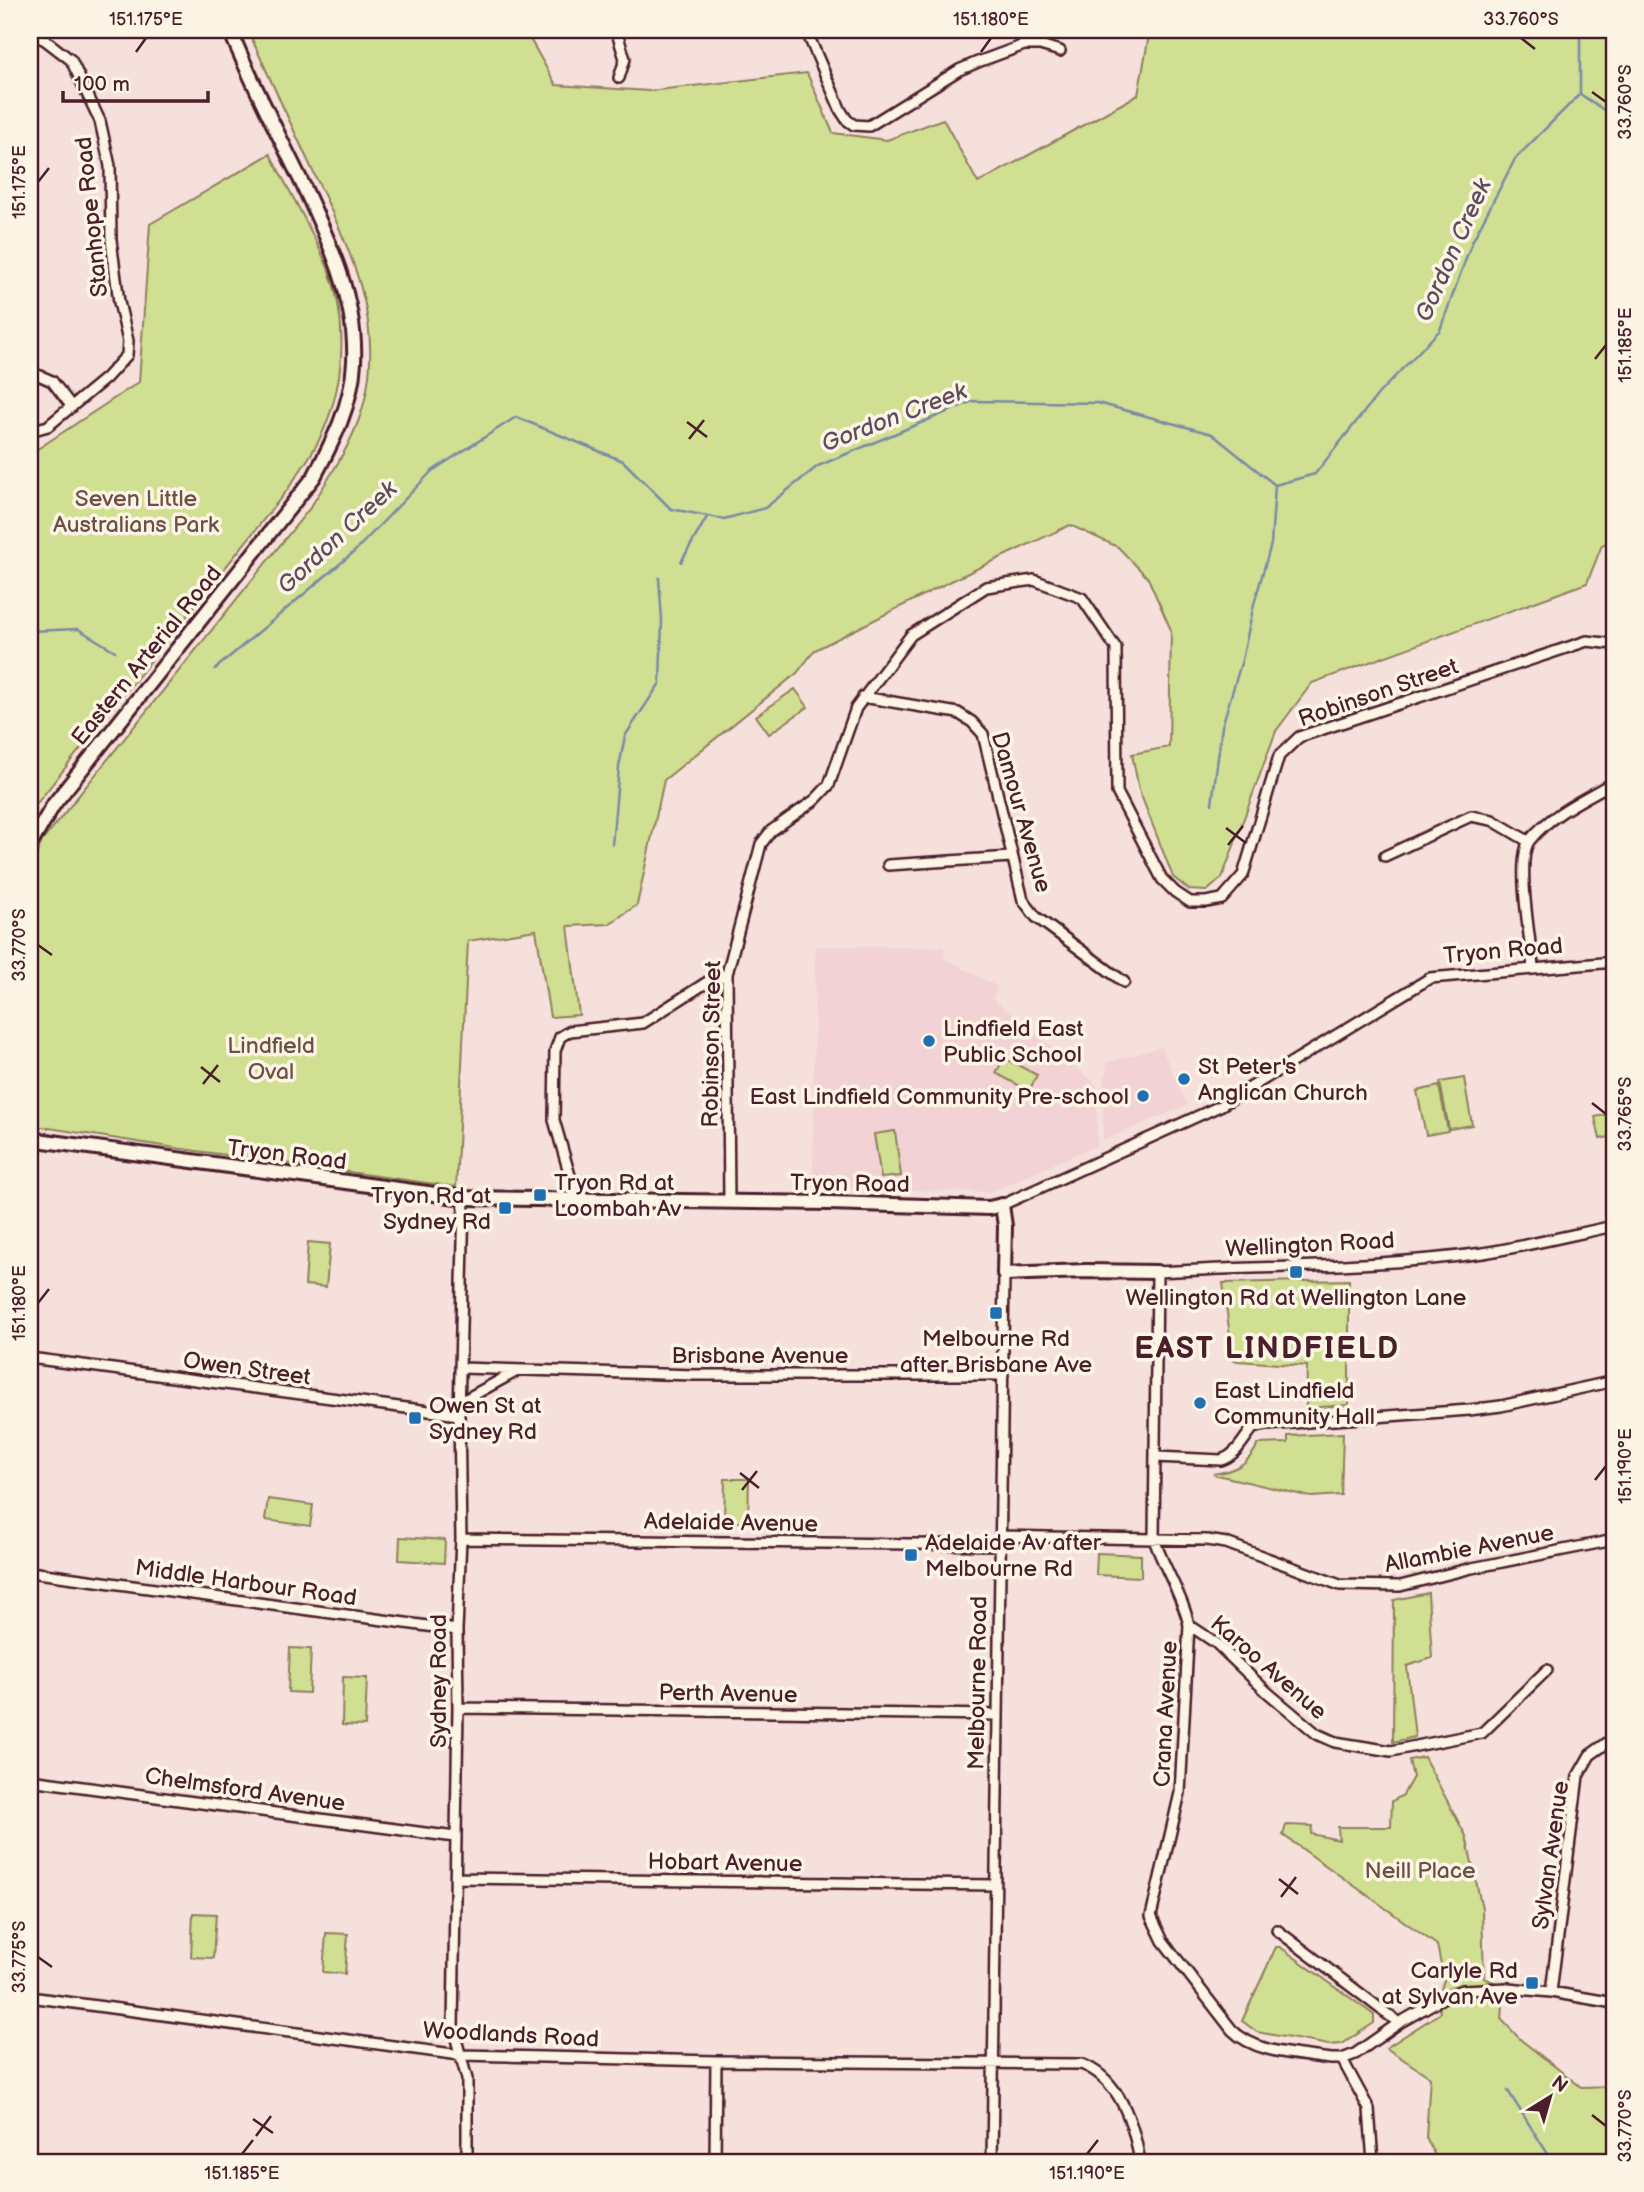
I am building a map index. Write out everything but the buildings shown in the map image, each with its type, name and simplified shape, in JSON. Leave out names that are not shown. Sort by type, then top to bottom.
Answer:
[{"type":"street","name":"Eastern Arterial Road","points":[[30,845],[54,804],[314,477],[337,434],[348,398],[354,364],[353,318],[339,267],[230,30]]},
{"type":"street","points":[[617,30],[625,59],[619,78]]},
{"type":"street","points":[[806,30],[841,111],[854,125],[870,126],[959,70],[1024,45],[1040,45],[1060,51]]},
{"type":"street","name":"Stanhope Road","points":[[30,33],[45,40],[71,60],[100,121],[110,166],[113,253],[119,302],[128,341],[127,355],[106,378],[72,407]]},
{"type":"street","points":[[30,294],[33,304],[30,317]]},
{"type":"street","points":[[30,368],[36,374],[52,380],[72,407],[48,426],[30,430]]},
{"type":"street","name":"Robinson Street","points":[[729,1202],[727,974],[761,844],[771,831],[815,800],[829,785],[856,708],[911,635],[985,587],[1034,580],[1082,598],[1116,648],[1117,792],[1162,879],[1190,902],[1222,899],[1243,875],[1279,756],[1299,737],[1587,641],[1614,643]]},
{"type":"street","name":"Damour Avenue","points":[[863,697],[958,713],[972,722],[983,734],[1023,900],[1036,917],[1124,982]]},
{"type":"street","points":[[1533,968],[1522,867],[1528,841],[1558,815],[1614,782]]},
{"type":"street","points":[[1385,856],[1471,816],[1492,820],[1528,841]]},
{"type":"street","points":[[888,865],[1011,857]]},
{"type":"street","name":"Tryon Road","points":[[30,1139],[138,1156],[464,1198],[989,1208],[1002,1205],[1220,1106],[1430,978],[1614,962]]},
{"type":"street","points":[[577,1200],[554,1120],[555,1051],[560,1037],[570,1031],[643,1023],[712,979],[727,974]]},
{"type":"street","name":"Sydney Road","points":[[464,1198],[458,1415],[461,1539],[457,1629],[453,2028],[467,2079],[467,2162]]},
{"type":"street","name":"Melbourne Road","points":[[992,2162],[1005,1226],[1002,1205]]},
{"type":"street","name":"Wellington Road","points":[[1004,1274],[1329,1266],[1485,1252],[1614,1226]]},
{"type":"street","name":"Crana Avenue","points":[[1157,1272],[1154,1539],[1159,1555],[1185,1604],[1189,1625],[1180,1793],[1151,1916],[1163,1941],[1231,2031],[1241,2039],[1255,2046],[1342,2059]]},
{"type":"street","name":"Owen Street","points":[[30,1358],[458,1415]]},
{"type":"street","name":"Brisbane Avenue","points":[[461,1368],[695,1375],[1003,1374]]},
{"type":"street","points":[[459,1403],[518,1370]]},
{"type":"street","points":[[1156,1458],[1221,1460],[1230,1457],[1253,1429],[1266,1425],[1501,1406],[1614,1381]]},
{"type":"street","name":"Adelaide Avenue","points":[[461,1539],[1001,1541]]},
{"type":"street","name":"Allambie Avenue","points":[[1001,1541],[1207,1540],[1226,1543],[1340,1585],[1400,1586],[1472,1568],[1614,1540]]},
{"type":"street","name":"Middle Harbour Road","points":[[30,1572],[457,1629]]},
{"type":"street","name":"Karoo Avenue","points":[[1189,1625],[1216,1643],[1267,1692],[1317,1734],[1335,1742],[1391,1751],[1482,1733],[1547,1670]]},
{"type":"street","name":"Perth Avenue","points":[[458,1709],[998,1715]]},
{"type":"street","name":"Sylvan Avenue","points":[[1551,1992],[1578,1776],[1590,1755],[1614,1738]]},
{"type":"street","name":"Chelmsford Avenue","points":[[30,1780],[455,1837]]},
{"type":"street","name":"Hobart Avenue","points":[[455,1878],[995,1885]]},
{"type":"street","points":[[1277,1930],[1399,2023]]},
{"type":"street","points":[[1373,2162],[1369,2109],[1342,2059],[1355,2054],[1399,2023],[1462,1990],[1551,1992],[1614,2003]]},
{"type":"street","name":"Woodlands Road","points":[[30,1997],[460,2055],[1081,2064],[1092,2068],[1116,2092],[1130,2119],[1140,2162]]},
{"type":"street","points":[[715,2162],[716,2060]]},
{"type":"shaded area","name":"Lindfield East Public School","points":[[815,946],[944,947],[944,958],[998,987],[992,998],[1097,1085],[1097,1145],[990,1192],[813,1188]]},
{"type":"shaded area","name":"East Lindfield Community Pre-school","points":[[1161,1047],[1187,1105],[1103,1141],[1103,1087],[1108,1062]]},
{"type":"green space","name":"Lindfield Oval","points":[[248,30],[525,30],[556,85],[649,91],[807,73],[833,133],[887,140],[943,119],[978,183],[1138,95],[1150,30],[1614,30],[1614,540],[1602,545],[1587,583],[1312,683],[1276,731],[1222,878],[1207,891],[1189,890],[1173,877],[1139,790],[1132,754],[1169,747],[1171,630],[1148,578],[1118,547],[1070,525],[815,650],[797,673],[664,780],[637,905],[609,924],[568,926],[579,1015],[550,1017],[536,930],[468,941],[456,1187],[30,1125],[30,870],[42,841],[310,508],[349,442],[365,399],[370,368],[370,337],[358,278],[336,221]]},
{"type":"green space","name":"Seven Little Australians Park","points":[[270,154],[315,239],[335,289],[341,355],[339,377],[328,420],[316,446],[288,489],[30,812],[30,454],[139,382],[150,224]]},
{"type":"green space","points":[[795,689],[808,707],[769,734],[756,716]]},
{"type":"green space","points":[[1004,1058],[1037,1075],[1029,1091],[996,1073]]},
{"type":"green space","points":[[1464,1078],[1472,1125],[1449,1129],[1440,1082]]},
{"type":"green space","points":[[1439,1086],[1448,1131],[1426,1135],[1417,1091]]},
{"type":"green space","points":[[1614,1113],[1614,1136],[1600,1139],[1595,1117]]},
{"type":"green space","points":[[895,1131],[901,1176],[881,1178],[874,1134]]},
{"type":"green space","points":[[308,1242],[330,1244],[326,1287],[305,1285]]},
{"type":"green space","points":[[1349,1280],[1349,1405],[1306,1408],[1307,1366],[1237,1361],[1228,1357],[1230,1336],[1223,1283]]},
{"type":"green space","points":[[1343,1433],[1341,1495],[1311,1497],[1213,1474],[1228,1471],[1246,1461],[1258,1444],[1288,1443],[1288,1436]]},
{"type":"green space","points":[[725,1479],[749,1479],[748,1522],[724,1522]]},
{"type":"green space","points":[[268,1499],[313,1505],[310,1526],[265,1520]]},
{"type":"green space","points":[[400,1537],[445,1540],[444,1563],[399,1560]]},
{"type":"green space","points":[[1097,1553],[1141,1555],[1141,1577],[1096,1575]]},
{"type":"green space","points":[[1428,1593],[1432,1658],[1407,1666],[1415,1737],[1393,1742],[1394,1600]]},
{"type":"green space","points":[[290,1648],[311,1649],[309,1693],[288,1692]]},
{"type":"green space","points":[[343,1677],[367,1678],[365,1726],[342,1725]]},
{"type":"green space","name":"Neill Place","points":[[1424,1757],[1466,1836],[1482,1908],[1484,1978],[1508,1988],[1502,2020],[1521,2040],[1581,2087],[1614,2086],[1614,2162],[1438,2162],[1426,2137],[1430,2077],[1386,2048],[1440,2013],[1438,1998],[1444,1980],[1437,1945],[1283,1835],[1286,1825],[1312,1826],[1311,1834],[1339,1840],[1338,1827],[1391,1827],[1392,1801],[1403,1795],[1413,1777],[1409,1760]]},
{"type":"green space","points":[[193,1913],[216,1914],[213,1958],[191,1957]]},
{"type":"green space","points":[[326,1933],[348,1934],[345,1974],[323,1972]]},
{"type":"green space","points":[[1276,1947],[1280,1947],[1374,2015],[1374,2023],[1342,2044],[1329,2045],[1257,2032],[1242,2021]]},
{"type":"waterway","points":[[1580,30],[1580,93]]},
{"type":"waterway","name":"Gordon Creek","points":[[215,669],[354,552],[432,471],[516,417],[623,461],[671,509],[724,519],[765,508],[818,466],[973,401],[1098,403],[1212,434],[1275,485],[1315,474],[1379,393],[1440,330],[1472,242],[1515,159],[1580,94],[1614,117]]},
{"type":"waterway","points":[[1212,804],[1222,726],[1242,660],[1271,544],[1275,486]]},
{"type":"waterway","points":[[681,562],[707,517]]},
{"type":"waterway","points":[[612,845],[619,767],[625,736],[660,683],[662,620],[659,578]]},
{"type":"waterway","name":"Gordon Creek","points":[[30,631],[78,629],[115,651]]},
{"type":"waterway","points":[[1508,2091],[1553,2162]]},
{"type":"place","name":"Lindfield East Public School","points":[[929,1041]]},
{"type":"place","name":"St Peter's Anglican Church","points":[[1184,1079]]},
{"type":"place","name":"East Lindfield Community Pre-school","points":[[1143,1096]]},
{"type":"place","name":"Tryon Rd at Loombah Av","points":[[540,1195]]},
{"type":"place","name":"Tryon Rd at Sydney Rd","points":[[505,1208]]},
{"type":"place","name":"Wellington Rd at Wellington Lane","points":[[1296,1272]]},
{"type":"place","name":"Melbourne Rd after Brisbane Ave","points":[[996,1313]]},
{"type":"place","name":"East Lindfield Community Hall","points":[[1200,1403]]},
{"type":"place","name":"Owen St at Sydney Rd","points":[[415,1418]]},
{"type":"place","name":"Adelaide Av after Melbourne Rd","points":[[911,1555]]},
{"type":"place","name":"Carlyle Rd at Sylvan Ave","points":[[1532,1983]]},
{"type":"district","name":"EAST LINDFIELD","points":[[1267,1348]]}]
